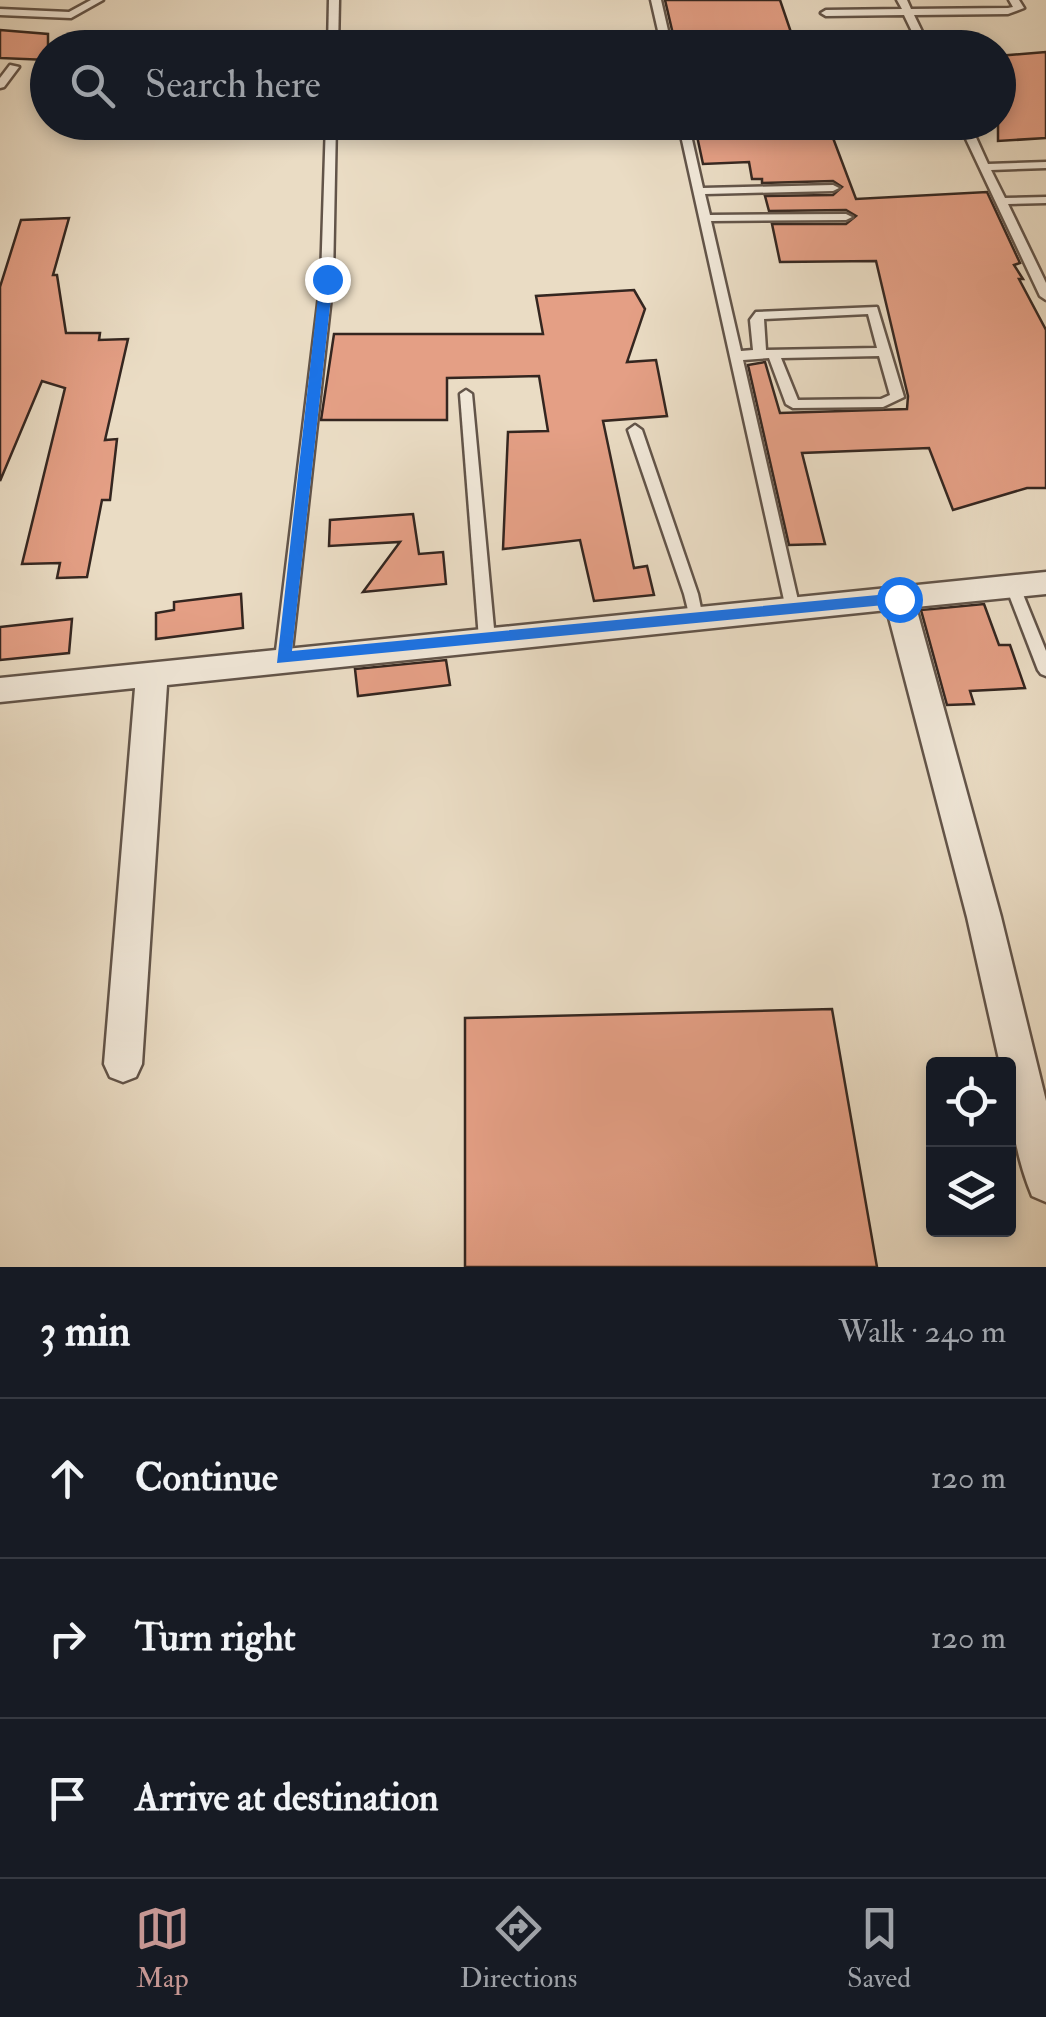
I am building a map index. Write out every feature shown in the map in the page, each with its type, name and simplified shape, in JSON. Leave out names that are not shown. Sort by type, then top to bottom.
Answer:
[{"type":"street","points":[[0,690],[283,658],[1046,583]]},
{"type":"street","points":[[899,599],[984,917],[1046,1182]]},
{"type":"street","points":[[122,1064],[152,673]]},
{"type":"lane","points":[[0,12],[71,15],[98,0]]},
{"type":"lane","points":[[333,30],[334,0]]},
{"type":"lane","points":[[656,0],[663,30]]},
{"type":"lane","points":[[902,0],[916,30]]},
{"type":"lane","points":[[826,13],[1008,11],[1020,8],[1014,0]]},
{"type":"lane","points":[[0,84],[14,67]]},
{"type":"lane","points":[[283,658],[327,279],[331,140]]},
{"type":"lane","points":[[688,140],[793,609]]},
{"type":"lane","points":[[972,140],[1046,296]]},
{"type":"lane","points":[[985,167],[1046,166]]},
{"type":"lane","points":[[699,191],[833,188]]},
{"type":"lane","points":[[1004,202],[1046,200]]},
{"type":"lane","points":[[705,218],[846,216]]},
{"type":"lane","points":[[873,310],[897,397],[882,404],[792,404],[767,354],[756,320],[760,315],[873,310]]},
{"type":"lane","points":[[736,356],[885,352]]},
{"type":"lane","points":[[466,394],[487,639]]},
{"type":"lane","points":[[635,430],[696,618]]},
{"type":"lane","points":[[1013,587],[1046,670]]},
{"type":"building","points":[[665,0],[780,0],[790,30],[672,30]]},
{"type":"building","points":[[0,30],[30,32],[30,59],[0,58]]},
{"type":"building","points":[[1046,52],[1046,138],[1016,140],[1016,54]]},
{"type":"building","points":[[698,140],[834,140],[856,199],[987,192],[1020,263],[1014,265],[1023,279],[1019,279],[1046,330],[1046,488],[1027,488],[953,510],[929,448],[802,453],[825,544],[789,545],[748,365],[765,362],[780,413],[907,409],[908,396],[876,261],[780,262],[772,224],[846,224],[856,216],[846,210],[769,211],[765,196],[833,195],[842,187],[833,181],[762,183],[762,179],[752,179],[749,162],[703,164]]},
{"type":"building","points":[[69,218],[53,275],[57,275],[66,333],[100,333],[99,340],[128,339],[105,440],[117,439],[110,500],[102,500],[87,577],[57,578],[60,563],[22,564],[65,388],[42,381],[0,481],[0,287],[21,220]]},
{"type":"building","points":[[634,290],[645,309],[627,362],[656,360],[667,416],[603,421],[634,568],[647,566],[654,595],[594,601],[580,540],[503,549],[508,432],[548,431],[539,376],[447,378],[447,420],[321,420],[334,334],[543,334],[536,296]]},
{"type":"building","points":[[413,514],[419,554],[443,552],[446,584],[363,592],[400,542],[329,546],[330,520]]},
{"type":"building","points":[[241,594],[243,628],[156,639],[156,613],[174,610],[174,602]]},
{"type":"building","points":[[984,604],[999,645],[1010,645],[1025,688],[970,691],[974,704],[947,705],[921,610]]},
{"type":"building","points":[[72,619],[69,653],[0,660],[0,627]]},
{"type":"building","points":[[446,660],[450,685],[358,696],[355,669]]},
{"type":"building","points":[[832,1009],[877,1267],[465,1267],[465,1018]]},
{"type":"route","points":[[327,279],[283,658],[899,599]]}]
